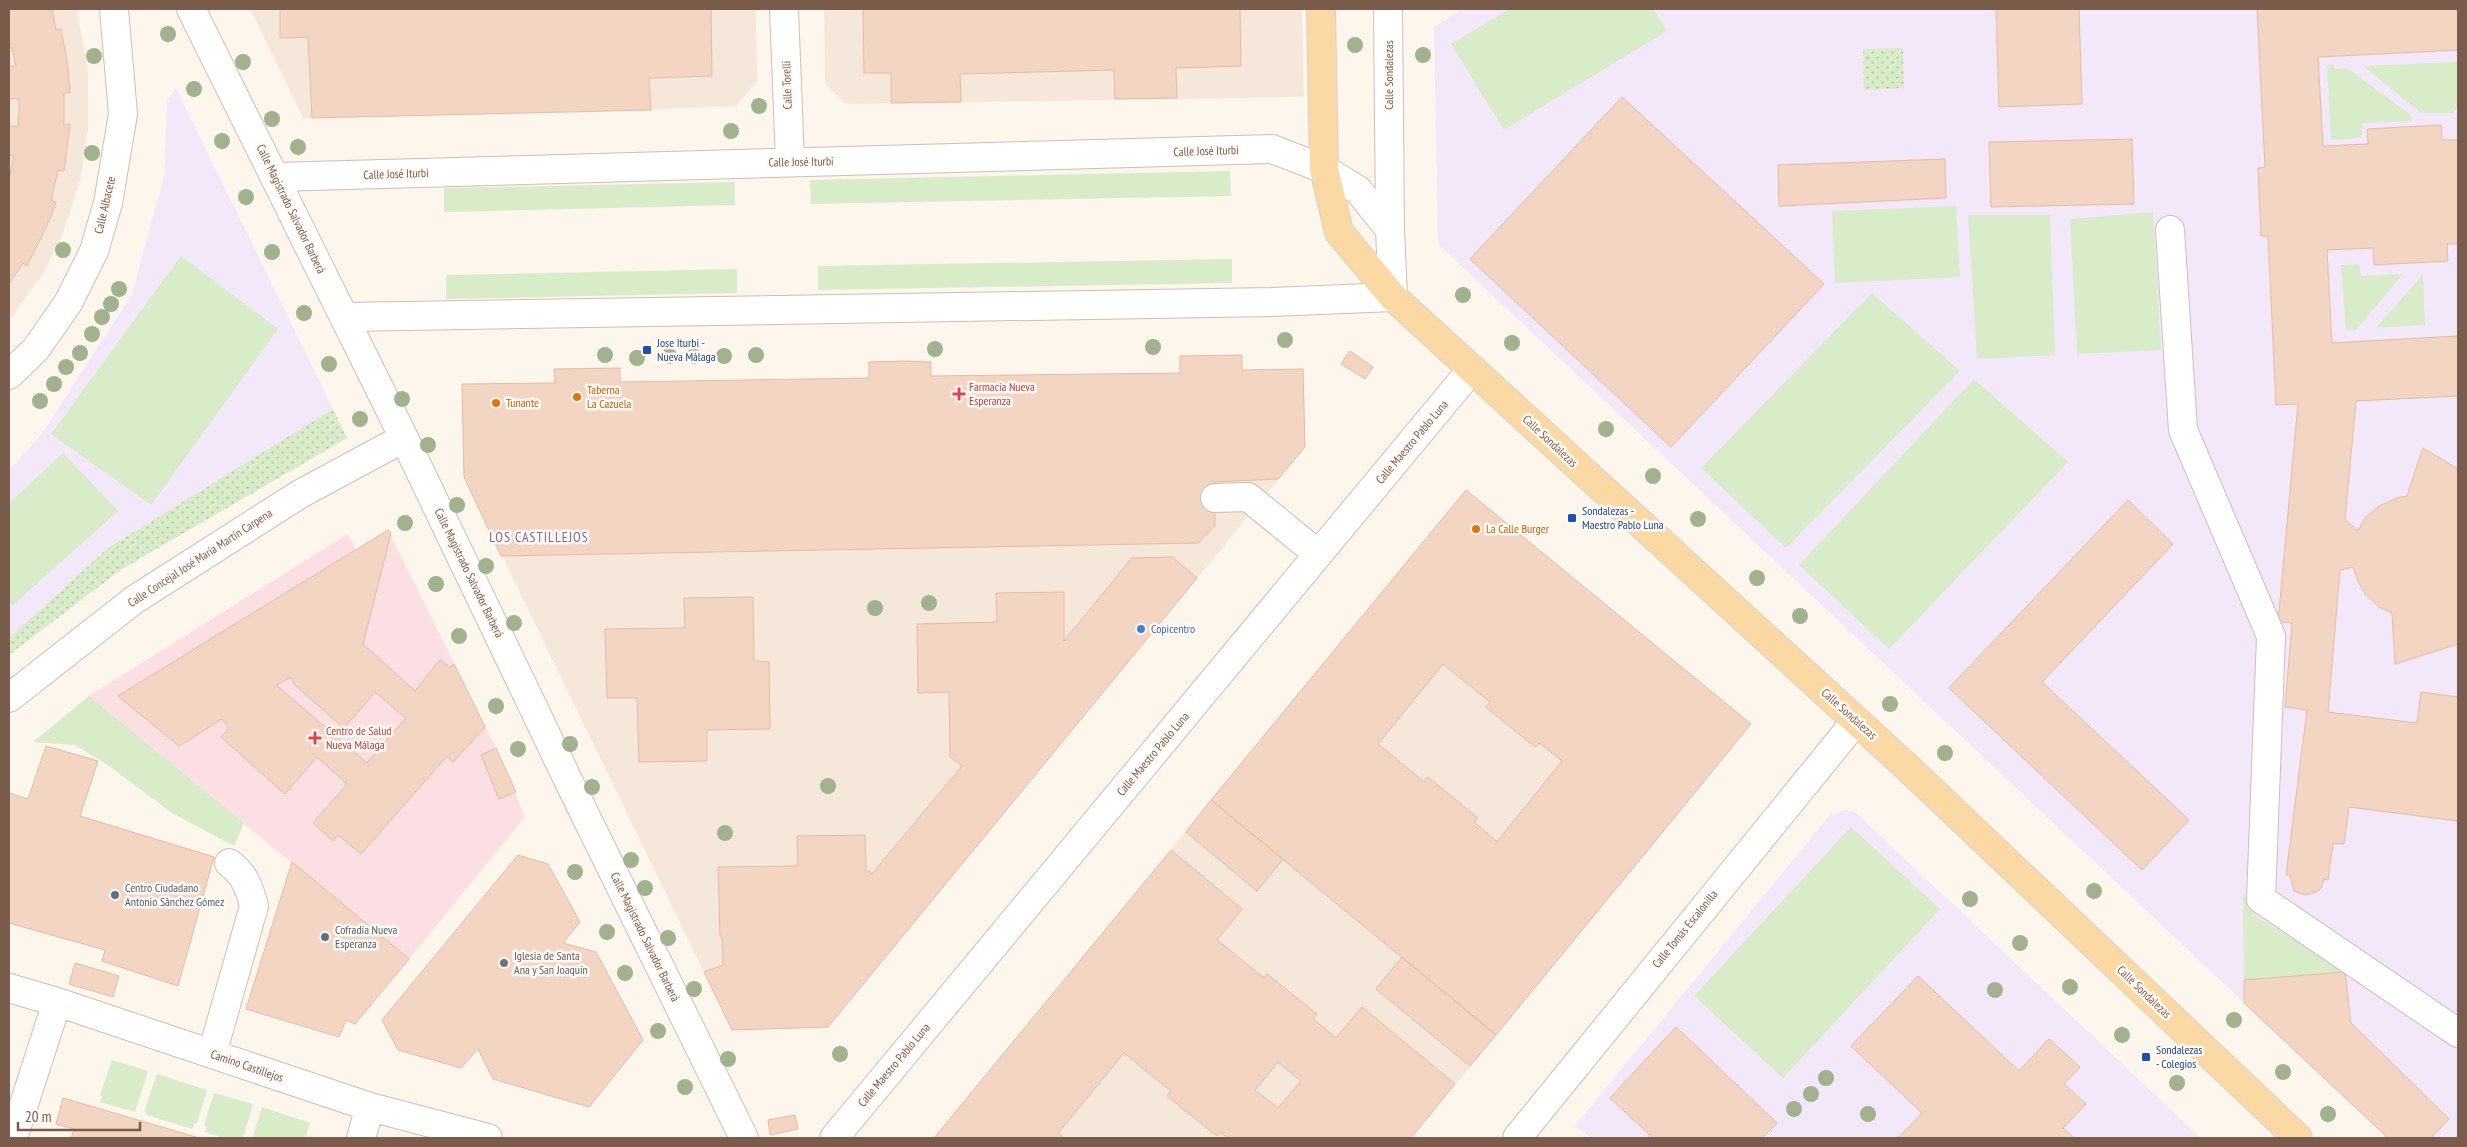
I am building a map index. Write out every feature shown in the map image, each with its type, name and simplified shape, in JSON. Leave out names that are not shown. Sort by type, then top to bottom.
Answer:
[{"type":"main road","name":"Calle Sondalezas","points":[[1321,9],[1324,169],[1339,232],[1393,297],[1856,720],[2298,1138]]},
{"type":"street","name":"Calle Albacete","points":[[9,375],[36,349],[68,303],[94,251],[108,204],[123,114],[114,9]]},
{"type":"street","name":"Calle Magistrado Salvador Barberá","points":[[191,9],[404,438],[569,782],[744,1138]]},
{"type":"street","name":"Calle Torelli","points":[[784,9],[790,162]]},
{"type":"street","name":"Calle Sondalezas","points":[[1388,9],[1390,230],[1393,297]]},
{"type":"street","name":"Calle José Iturbi","points":[[275,177],[1272,149],[1324,169]]},
{"type":"street","points":[[1324,169],[1358,190],[1390,230]]},
{"type":"street","points":[[2170,230],[2183,430],[2271,636],[2261,899],[2458,1033]]},
{"type":"street","points":[[344,317],[1252,302],[1393,297]]},
{"type":"street","name":"Calle Maestro Pablo Luna","points":[[834,1138],[1472,369]]},
{"type":"street","name":"Calle Concejal José María Martín Carpena","points":[[9,698],[134,600],[300,494],[404,438]]},
{"type":"street","points":[[1215,498],[1248,497],[1318,554]]},
{"type":"street","name":"Calle Tomás Escalonilla","points":[[1517,1138],[1856,720]]},
{"type":"street","points":[[212,1054],[254,906],[248,883],[240,871],[229,863]]},
{"type":"street","name":"Camino Castillejos","points":[[9,988],[57,1002],[370,1107],[488,1138]]},
{"type":"street","points":[[12,1138],[57,1002]]},
{"type":"street","points":[[361,1138],[370,1107]]},
{"type":"shaded area","points":[[9,9],[77,9],[88,72],[88,127],[80,182],[61,238],[45,270],[9,321]]},
{"type":"shaded area","points":[[250,9],[756,9],[757,81],[736,106],[581,112],[303,118]]},
{"type":"shaded area","points":[[824,9],[1302,9],[1304,97],[846,104],[825,83]]},
{"type":"shaded area","points":[[1463,9],[2458,9],[2458,1138],[2388,1138],[1438,244],[1434,27]]},
{"type":"shaded area","points":[[176,88],[333,409],[108,548],[9,638],[9,470],[41,435],[132,294],[164,176],[167,101]]},
{"type":"shaded area","points":[[1242,355],[1242,370],[1303,369],[1305,447],[828,1027],[732,1030],[464,477],[462,384],[554,383],[554,369],[620,368],[620,382],[869,378],[869,362],[909,361],[931,362],[931,376],[1180,373],[1180,356]]},
{"type":"shaded area","points":[[1466,490],[1751,724],[1657,840],[1411,1138],[934,1138]]},
{"type":"shaded area","name":"Centro de Salud Nueva Málaga","points":[[388,530],[496,748],[525,817],[409,959],[89,696],[348,534],[356,550]]},
{"type":"shaded area","points":[[1846,810],[1855,812],[2201,1138],[1591,1138],[1575,1126],[1830,815]]},
{"type":"green space","points":[[1510,9],[1653,9],[1667,31],[1504,130],[1451,44]]},
{"type":"green space","points":[[1903,48],[1904,88],[1864,90],[1863,49]]},
{"type":"green space","points":[[2458,62],[2458,107],[2453,113],[2421,113],[2363,66]]},
{"type":"green space","points":[[2334,64],[2334,69],[2347,68],[2411,115],[2412,121],[2362,123],[2362,138],[2331,140],[2327,65]]},
{"type":"green space","points":[[1230,171],[1231,196],[811,204],[810,180]]},
{"type":"green space","points":[[735,182],[735,205],[444,212],[444,188]]},
{"type":"green space","points":[[1956,206],[1960,277],[1835,283],[1832,211]]},
{"type":"green space","points":[[2153,212],[2161,350],[2077,354],[2070,219]]},
{"type":"green space","points":[[1968,215],[2050,215],[2055,355],[1977,359]]},
{"type":"green space","points":[[181,256],[278,329],[151,505],[51,434]]},
{"type":"green space","points":[[1232,259],[1232,283],[818,290],[818,266]]},
{"type":"green space","points":[[2359,264],[2361,276],[2403,274],[2356,330],[2346,330],[2341,265]]},
{"type":"green space","points":[[737,269],[737,293],[446,299],[446,275]]},
{"type":"green space","points":[[2423,274],[2425,325],[2376,328]]},
{"type":"green space","points":[[1872,293],[1960,371],[1786,548],[1701,468]]},
{"type":"green space","points":[[1974,379],[2068,462],[1889,649],[1799,565]]},
{"type":"green space","points":[[333,409],[347,438],[122,569],[9,655],[9,638],[108,548]]},
{"type":"green space","points":[[63,453],[118,511],[12,606],[9,603],[9,503]]},
{"type":"green space","points":[[89,696],[244,823],[234,846],[172,813],[109,766],[75,745],[33,742]]},
{"type":"green space","points":[[1851,827],[1940,909],[1783,1078],[1694,996]]},
{"type":"green space","points":[[2243,891],[2254,915],[2345,972],[2244,980]]},
{"type":"green space","points":[[112,1060],[148,1071],[135,1112],[100,1102],[102,1096],[100,1095]]},
{"type":"green space","points":[[157,1074],[207,1090],[197,1123],[194,1123],[193,1129],[146,1115],[145,1109]]},
{"type":"green space","points":[[214,1093],[253,1104],[243,1138],[224,1138],[205,1132],[207,1127],[204,1125]]},
{"type":"green space","points":[[262,1107],[310,1123],[305,1138],[252,1138]]},
{"type":"building","points":[[9,9],[52,9],[56,30],[61,29],[67,60],[70,93],[64,93],[64,125],[70,124],[64,171],[58,170],[51,201],[56,202],[50,219],[27,266],[23,263],[9,284],[9,179],[14,156],[9,155],[9,126],[18,127],[19,99],[9,99],[9,67],[16,66],[12,48],[9,48]]},
{"type":"building","points":[[280,9],[711,9],[712,76],[649,78],[651,110],[312,118],[308,37],[280,38]]},
{"type":"building","points":[[863,9],[1240,9],[1241,66],[1176,68],[1177,98],[1115,99],[1114,70],[960,74],[961,102],[891,103],[891,73],[864,73]]},
{"type":"building","points":[[1996,9],[2079,9],[2082,104],[1999,107]]},
{"type":"building","points":[[2257,9],[2458,9],[2458,50],[2318,57],[2323,146],[2368,144],[2367,129],[2441,125],[2442,140],[2458,140],[2458,244],[2447,244],[2448,261],[2374,265],[2373,248],[2327,250],[2332,343],[2458,336],[2458,396],[2356,401],[2345,519],[2358,531],[2365,518],[2379,506],[2407,496],[2423,448],[2458,469],[2458,644],[2395,664],[2392,613],[2379,607],[2365,594],[2353,567],[2340,570],[2328,712],[2417,723],[2421,692],[2458,697],[2458,821],[2349,807],[2344,844],[2333,843],[2328,880],[2324,879],[2321,888],[2316,892],[2305,895],[2294,891],[2290,875],[2286,875],[2307,710],[2285,707],[2292,623],[2278,622],[2298,404],[2276,405],[2268,236],[2261,236],[2258,168],[2265,167]]},
{"type":"building","points":[[1622,97],[1824,284],[1671,447],[1470,259]]},
{"type":"building","points":[[2132,139],[2134,204],[1991,207],[1989,142]]},
{"type":"building","points":[[1945,159],[1946,198],[1779,206],[1778,165]]},
{"type":"building","points":[[1350,351],[1373,367],[1365,379],[1341,364]]},
{"type":"building","points":[[1242,355],[1242,370],[1303,369],[1305,447],[1278,479],[1214,482],[1215,526],[1198,543],[501,556],[464,477],[462,384],[555,383],[554,369],[620,368],[620,382],[869,378],[869,362],[909,361],[931,362],[931,376],[1180,373],[1180,356]]},
{"type":"building","points":[[1466,490],[1751,724],[1496,1035],[1211,800]],"holes":[[[1443,664],[1490,702],[1486,707],[1535,747],[1539,743],[1562,761],[1497,842],[1474,822],[1478,818],[1428,777],[1424,782],[1378,744]]]},
{"type":"building","points":[[2128,500],[2173,544],[2042,682],[2189,820],[2142,870],[1949,688]]},
{"type":"building","points":[[388,530],[391,533],[363,644],[415,691],[440,660],[450,668],[454,664],[485,727],[453,762],[447,756],[361,854],[338,835],[333,841],[313,823],[347,784],[317,757],[285,794],[221,737],[229,728],[222,719],[179,746],[118,696]],"holes":[[[291,677],[295,685],[344,728],[375,692],[406,718],[367,763],[276,685]]]},
{"type":"building","points":[[1172,557],[1197,578],[828,1027],[732,1030],[704,972],[723,965],[722,936],[720,936],[718,867],[798,866],[797,836],[865,835],[866,869],[872,874],[962,766],[950,757],[949,692],[918,693],[917,624],[997,622],[996,593],[1064,592],[1064,641],[1132,558]]},
{"type":"building","points":[[753,597],[754,661],[769,662],[770,729],[707,730],[707,761],[639,762],[637,698],[607,698],[605,629],[685,628],[684,598]]},
{"type":"building","points":[[46,746],[98,761],[80,816],[214,857],[178,986],[102,961],[105,950],[9,923],[9,793],[28,799]]},
{"type":"building","points":[[496,748],[516,792],[499,799],[481,755]]},
{"type":"building","points":[[1211,800],[1283,859],[1257,891],[1186,832]]},
{"type":"building","points":[[1171,850],[1242,909],[1217,940],[1264,978],[1267,974],[1317,1014],[1313,1019],[1336,1038],[1362,1007],[1455,1084],[1411,1138],[1228,1138],[1220,1132],[1217,1136],[1167,1096],[1171,1091],[1124,1053],[1058,1133],[1064,1138],[934,1138]],"holes":[[[1278,1062],[1301,1081],[1278,1108],[1255,1090]]]},
{"type":"building","name":"Iglesia de Santa Ana y San Joaquín","points":[[518,855],[548,864],[580,922],[563,943],[596,952],[643,1040],[589,1107],[493,1079],[478,1049],[461,1068],[398,1050],[382,1020]]},
{"type":"building","name":"Cofradía Nueva Esperanza","points":[[292,862],[409,959],[355,1024],[346,1020],[339,1037],[246,1009]]},
{"type":"building","points":[[1402,957],[1496,1035],[1470,1066],[1376,989]]},
{"type":"building","points":[[75,963],[119,976],[113,997],[69,984]]},
{"type":"building","points":[[2345,972],[2351,1023],[2449,1119],[2431,1138],[2388,1138],[2244,1003],[2244,980]]},
{"type":"building","points":[[1918,976],[2019,1071],[2049,1039],[2080,1067],[2064,1084],[2086,1104],[2063,1128],[2074,1138],[1898,1138],[1922,1113],[1851,1046]]},
{"type":"building","points":[[1676,1027],[1777,1123],[1762,1138],[1653,1138],[1610,1098]]},
{"type":"building","points":[[63,1098],[199,1138],[71,1138],[74,1129],[56,1124]]},
{"type":"building","points":[[795,1115],[798,1129],[770,1135],[768,1120]]},
{"type":"place","name":"Jose Iturbi - Nueva Málaga","points":[[647,350]]},
{"type":"place","name":"Farmacia Nueva Esperanza","points":[[959,394]]},
{"type":"place","name":"Taberna La Cazuela","points":[[577,397]]},
{"type":"place","name":"Tunante","points":[[496,403]]},
{"type":"place","name":"Sondalezas - Maestro Pablo Luna","points":[[1572,518]]},
{"type":"place","name":"La Calle Burger","points":[[1476,529]]},
{"type":"place","name":"Copicentro","points":[[1141,629]]},
{"type":"place","name":"Centro de Salud Nueva Málaga","points":[[315,738]]},
{"type":"place","name":"Centro Ciudadano Antonio Sánchez Gómez","points":[[115,895]]},
{"type":"place","name":"Cofradía Nueva Esperanza","points":[[325,937]]},
{"type":"place","name":"Iglesia de Santa Ana y San Joaquín","points":[[504,963]]},
{"type":"place","name":"Sondalezas - Colegios","points":[[2146,1057]]},
{"type":"district","name":"LOS CASTILLEJOS","points":[[539,537]]}]
